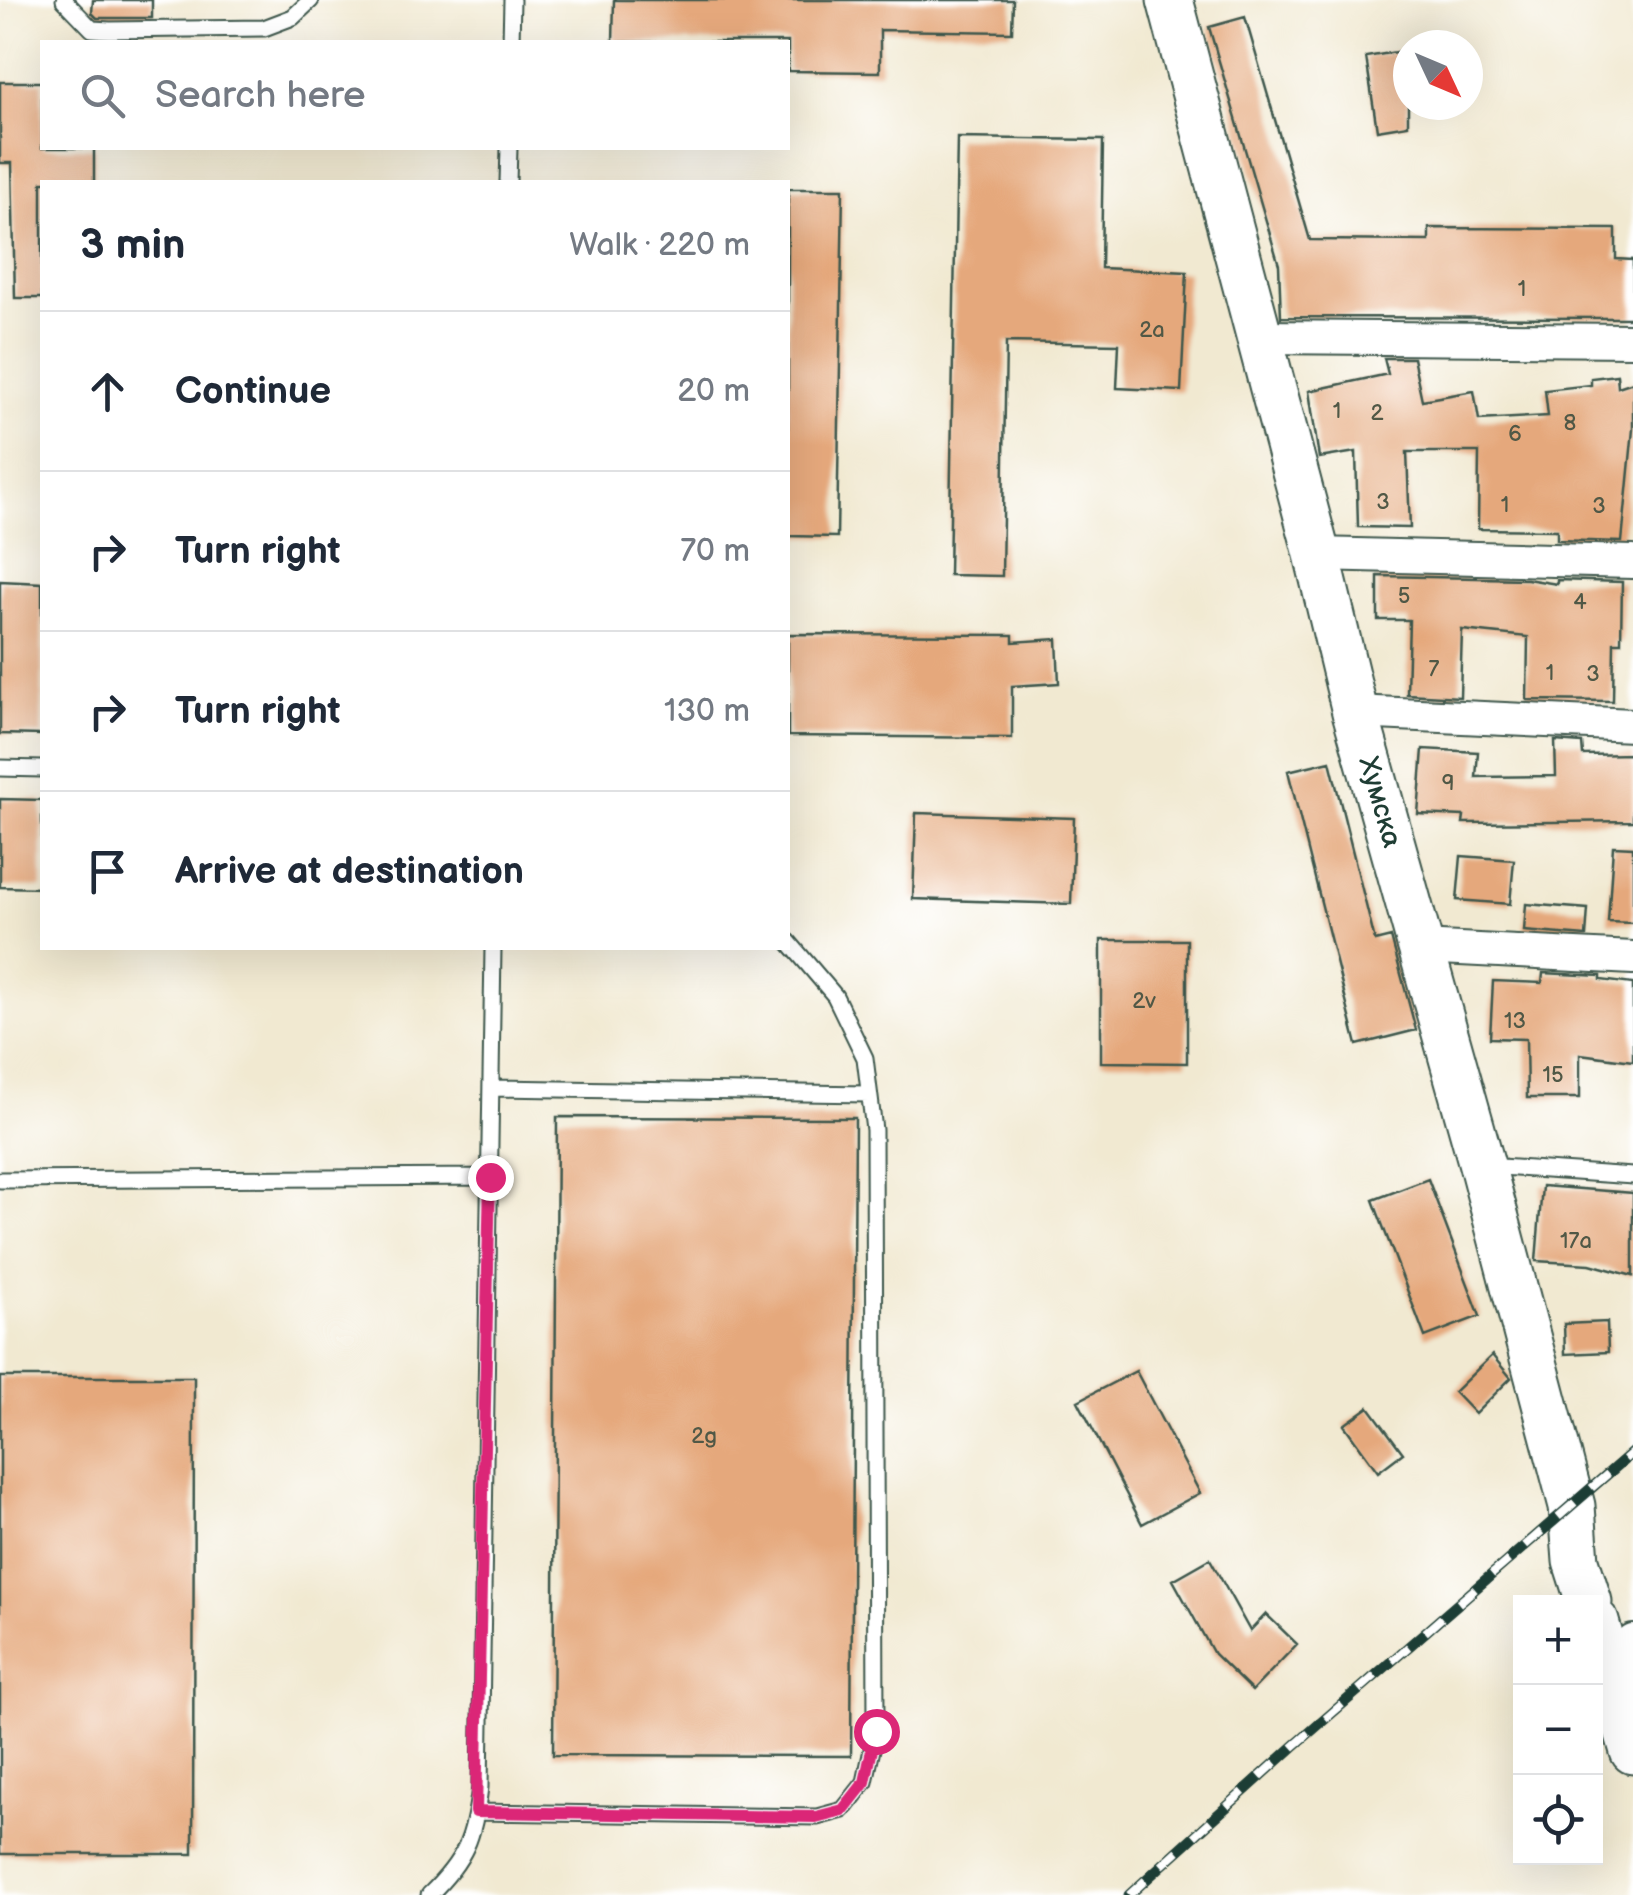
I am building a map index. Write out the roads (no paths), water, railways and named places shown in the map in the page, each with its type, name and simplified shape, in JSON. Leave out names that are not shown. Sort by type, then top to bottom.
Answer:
[{"type":"street","name":"Хумска","points":[[1170,0],[1355,712],[1482,1165],[1572,1506],[1576,1562],[1587,1595]]},
{"type":"street","points":[[1258,338],[1633,340]]},
{"type":"street","points":[[1317,554],[1633,562]]},
{"type":"street","points":[[1355,712],[1633,725]]},
{"type":"street","points":[[1421,946],[1633,958]]},
{"type":"street","points":[[1603,1638],[1625,1688],[1633,1751]]},
{"type":"street","points":[[1625,1688],[1633,1641]]},
{"type":"lane","points":[[64,0],[92,28],[110,30],[264,28],[293,17],[311,0]]},
{"type":"lane","points":[[511,40],[512,0]]},
{"type":"lane","points":[[508,180],[509,150]]},
{"type":"lane","points":[[0,768],[40,769]]},
{"type":"lane","points":[[476,1812],[816,1817],[843,1810],[865,1782],[876,1731],[874,1130],[865,1058],[835,996],[790,943]]},
{"type":"lane","points":[[429,1895],[448,1876],[474,1831],[476,1812],[493,950]]},
{"type":"lane","points":[[491,1088],[869,1094]]},
{"type":"lane","points":[[1482,1165],[1633,1176]]},
{"type":"lane","points":[[0,1180],[490,1177]]},
{"type":"railway","points":[[1129,1895],[1633,1452]]}]
